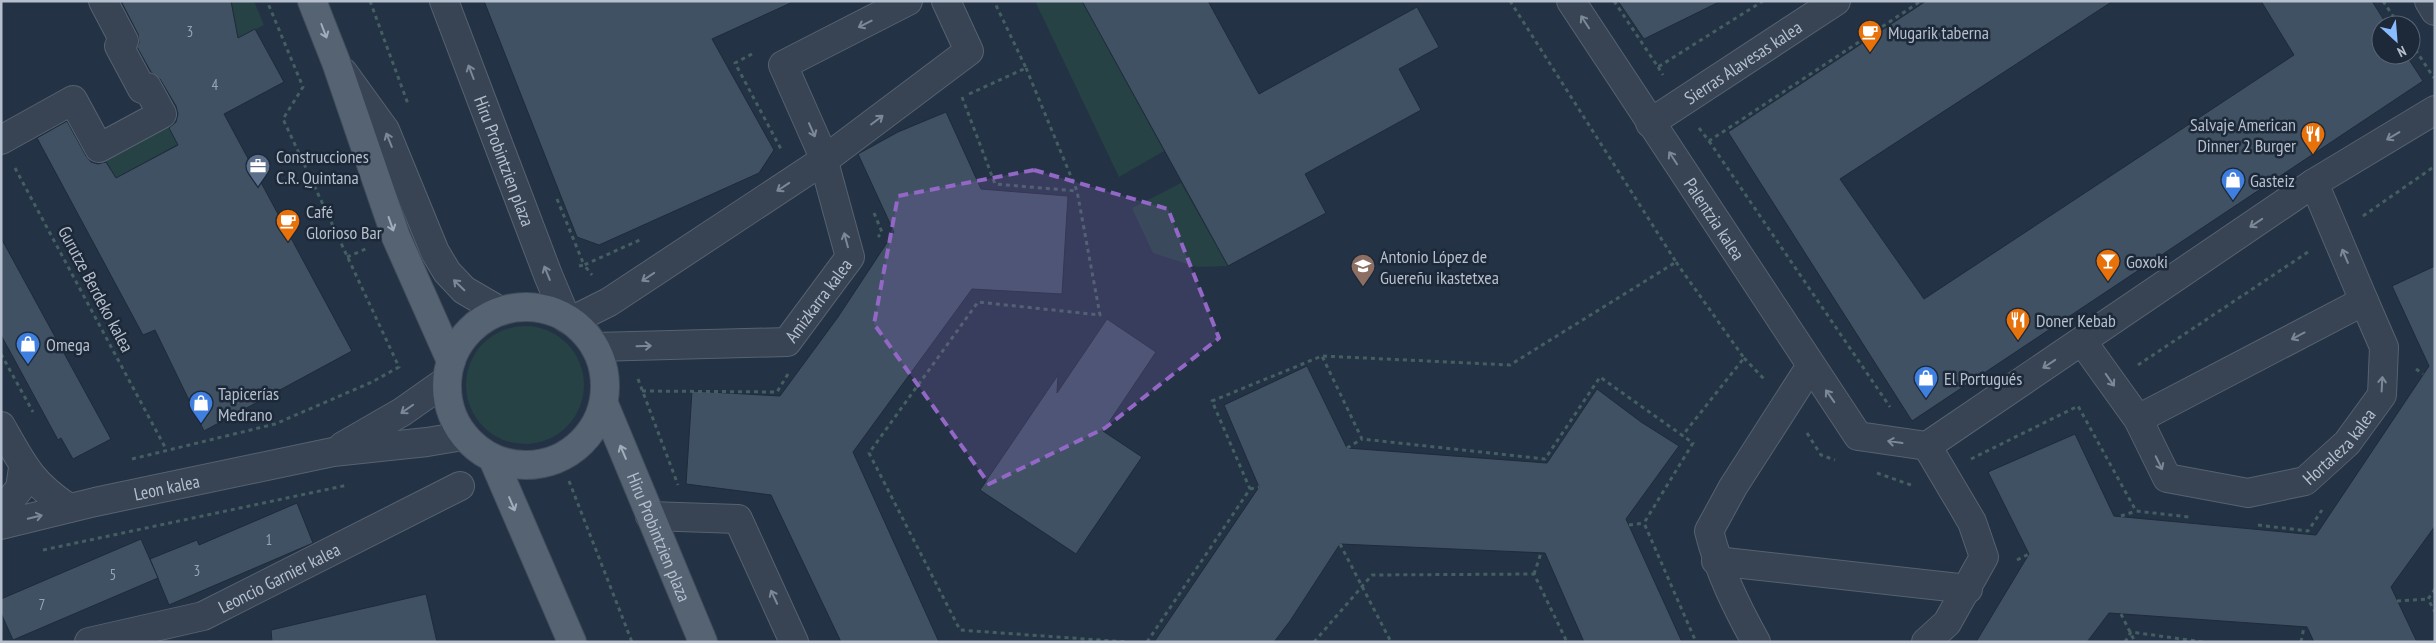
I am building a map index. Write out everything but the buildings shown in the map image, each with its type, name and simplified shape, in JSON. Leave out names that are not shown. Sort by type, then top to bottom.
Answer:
[{"type":"main road","points":[[312,1],[336,62],[396,237],[448,371]]},
{"type":"main road","name":"Hiru Probintzien plaza","points":[[534,307],[551,311],[569,319],[585,332],[595,346],[605,374],[604,404],[595,426],[581,444],[561,458],[539,465],[516,466],[493,459],[476,449],[463,436],[450,409],[448,371],[462,340],[478,322],[500,311],[534,307]]},
{"type":"main road","name":"Hiru Probintzien plaza","points":[[604,404],[703,642]]},
{"type":"main road","points":[[493,459],[572,642]]},
{"type":"street","points":[[6,150],[73,100],[99,148],[162,114],[147,87],[142,89],[124,55],[120,46],[124,41],[103,1]]},
{"type":"street","name":"Amizkarra kalea","points":[[595,346],[626,347],[787,342],[850,256],[824,160],[783,65],[908,1]]},
{"type":"street","points":[[569,319],[610,302],[824,160],[969,51],[946,1]]},
{"type":"street","name":"Palentzia kalea","points":[[1571,1],[1810,367],[1858,436],[1927,446]]},
{"type":"street","name":"Sierras Alavesas kalea","points":[[1650,123],[1836,1]]},
{"type":"street","points":[[2429,1],[2435,11]]},
{"type":"street","name":"Hiru Probintzien plaza","points":[[445,3],[548,276],[569,319]]},
{"type":"street","points":[[336,62],[385,130],[435,252],[447,272],[464,290],[500,311]]},
{"type":"street","points":[[1926,642],[1948,623],[1984,557],[1972,522],[1927,446],[2314,183],[2435,110]]},
{"type":"street","name":"Hortaleza kalea","points":[[2082,341],[2138,420],[2167,478],[2248,493],[2305,481],[2347,442],[2382,395],[2384,347],[2314,183]]},
{"type":"street","points":[[2138,420],[2364,301]]},
{"type":"street","points":[[1756,642],[1730,595],[1716,561],[1709,532],[1733,487],[1810,367]]},
{"type":"street","name":"Leon kalea","points":[[332,452],[402,412],[448,371]]},
{"type":"street","points":[[1,426],[23,468],[48,494],[69,508]]},
{"type":"street","name":"Leon kalea","points":[[1,525],[69,508],[332,452],[427,442],[463,436]]},
{"type":"street","points":[[1,512],[20,488],[23,468]]},
{"type":"street","name":"Leoncio Garnier kalea","points":[[89,642],[204,616],[460,486]]},
{"type":"street","points":[[650,516],[738,519],[794,642]]},
{"type":"street","points":[[1716,561],[1968,589]]},
{"type":"path","points":[[130,460],[166,449],[275,424],[372,382],[399,367],[283,119],[303,86],[267,1]]},
{"type":"path","points":[[370,1],[412,113]]},
{"type":"path","points":[[1510,1],[1676,262],[1744,358],[1682,436]]},
{"type":"path","points":[[1614,1],[1681,103],[1709,141],[1895,415]]},
{"type":"path","points":[[1658,67],[1762,1]]},
{"type":"path","points":[[1709,141],[1921,1]]},
{"type":"path","points":[[2383,1],[2392,15]]},
{"type":"path","points":[[753,54],[735,63],[784,155]]},
{"type":"path","points":[[2421,58],[2435,78]]},
{"type":"path","points":[[1026,68],[1077,191],[1100,314],[978,302],[869,453],[960,630],[1126,642]]},
{"type":"path","points":[[962,97],[995,184],[1077,191]]},
{"type":"path","name":"Gurutze Berdeko kalea","points":[[6,150],[166,449]]},
{"type":"path","points":[[1974,468],[1970,459],[2078,406],[2435,166]]},
{"type":"path","points":[[553,192],[584,265],[610,302]]},
{"type":"path","points":[[548,276],[584,265],[648,236]]},
{"type":"path","points":[[1250,489],[1212,401],[1322,356],[1510,365],[1676,262]]},
{"type":"path","points":[[626,347],[690,518]]},
{"type":"path","points":[[1,354],[34,414]]},
{"type":"path","points":[[1322,356],[1362,439]]},
{"type":"path","points":[[2412,360],[2416,369],[2423,374]]},
{"type":"path","points":[[2411,377],[2416,369]]},
{"type":"path","points":[[1346,448],[1362,439],[1545,461],[1600,377],[1693,443],[1644,523]]},
{"type":"path","points":[[2078,406],[2136,511]]},
{"type":"path","points":[[569,481],[632,642]]},
{"type":"path","points":[[37,552],[354,484]]},
{"type":"path","points":[[1147,642],[1250,489],[1260,487]]},
{"type":"path","points":[[2250,524],[2307,533],[2324,507]]},
{"type":"path","points":[[2121,516],[2136,511],[2193,518]]},
{"type":"path","points":[[1629,525],[1644,523]]},
{"type":"path","points":[[1644,523],[1696,642]]},
{"type":"path","points":[[1340,544],[1391,642]]},
{"type":"path","points":[[2014,551],[2017,560]]},
{"type":"path","points":[[1541,553],[1534,574],[1567,642]]},
{"type":"path","points":[[2012,568],[2017,560],[2029,554]]},
{"type":"path","points":[[1314,642],[1372,575],[1534,574]]},
{"type":"path","points":[[2397,600],[2428,598],[2435,589]]},
{"type":"path","points":[[2428,598],[2435,612]]},
{"type":"path","points":[[2121,614],[2134,642]]},
{"type":"path","points":[[2301,642],[2304,627]]},
{"type":"path","points":[[2124,642],[2131,632]]},
{"type":"path","points":[[2131,632],[2203,642]]},
{"type":"highlighted area","points":[[1034,170],[1168,209],[1219,338],[1105,428],[989,484],[874,324],[898,196]]},
{"type":"green space","points":[[231,1],[254,1],[264,25],[238,38]]},
{"type":"green space","points":[[1035,1],[1082,1],[1164,151],[1119,177]]},
{"type":"green space","points":[[162,114],[178,144],[116,178],[99,148]]},
{"type":"green space","points":[[1181,183],[1228,266],[1197,267],[1153,253],[1132,208]]},
{"type":"green space","points":[[525,326],[536,327],[558,336],[574,352],[583,374],[583,396],[574,418],[558,434],[536,443],[525,444],[514,443],[492,434],[476,418],[467,396],[466,385],[467,374],[476,352],[492,336],[514,327]]},
{"type":"place","name":"Mugarik taberna","points":[[1870,53]]},
{"type":"place","name":"Salvaje American Dinner 2 Burger","points":[[2313,155]]},
{"type":"place","name":"Construcciones C.R. Quintana","points":[[258,187]]},
{"type":"place","name":"Gasteiz","points":[[2233,201]]},
{"type":"place","name":"Café Glorioso Bar","points":[[288,242]]},
{"type":"place","name":"Goxoki","points":[[2108,282]]},
{"type":"place","name":"Antonio López de Guereñu ikastetxea","points":[[1363,287]]},
{"type":"place","name":"Doner Kebab","points":[[2018,341]]},
{"type":"place","name":"Omega","points":[[28,365]]},
{"type":"place","name":"El Portugués","points":[[1926,399]]},
{"type":"place","name":"Tapicerías Medrano","points":[[201,424]]}]
